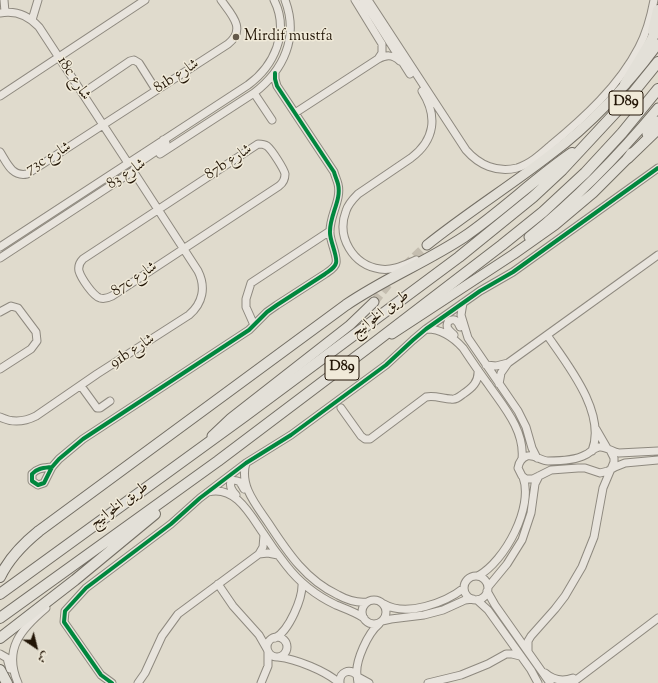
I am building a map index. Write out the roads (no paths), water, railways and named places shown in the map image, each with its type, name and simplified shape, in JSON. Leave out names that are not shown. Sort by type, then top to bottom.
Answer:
[{"type":"highway","points":[[647,48],[658,10]]},
{"type":"highway","points":[[625,84],[652,41],[658,26]]},
{"type":"highway","name":"طريق الخوانيج","points":[[0,594],[206,443],[277,393],[459,257],[554,178],[628,99],[658,62]]},
{"type":"highway","name":"طريق الخوانيج","points":[[0,618],[218,461],[544,212],[604,153],[658,89]]},
{"type":"highway","points":[[628,158],[658,129]]},
{"type":"highway","points":[[0,577],[10,559],[40,531],[346,305],[378,284],[432,256],[481,224],[590,140]]},
{"type":"highway","points":[[0,638],[75,580],[218,461]]},
{"type":"highway","points":[[0,670],[7,683]]},
{"type":"main road","points":[[428,245],[458,221],[551,155],[582,129],[625,84],[658,44]]},
{"type":"main road","points":[[493,268],[591,182],[631,140],[658,108]]},
{"type":"main road","points":[[365,350],[416,319],[519,251],[555,225],[593,193],[628,158],[658,121]]},
{"type":"main road","points":[[206,443],[231,418],[350,325],[374,302]]},
{"type":"street","points":[[3,13],[4,0]]},
{"type":"street","points":[[32,20],[38,0]]},
{"type":"street","points":[[0,96],[145,0]]},
{"type":"street","name":"81b شارع","points":[[103,125],[232,41],[237,34],[237,25],[221,0]]},
{"type":"street","name":"شارع 83","points":[[0,247],[248,85],[264,71],[278,46],[280,24],[278,10],[274,0]]},
{"type":"street","name":"شارع 83","points":[[0,258],[262,87],[275,73],[284,58],[289,41],[290,22],[285,0]]},
{"type":"street","points":[[355,0],[382,44],[382,53],[378,59]]},
{"type":"street","points":[[363,0],[426,97],[430,106],[432,121],[430,136],[419,152],[358,194],[351,201],[343,220],[344,239],[348,249],[362,263],[381,269],[391,269],[432,256]]},
{"type":"street","points":[[368,0],[466,150],[477,161],[483,164],[504,169],[518,167],[530,161],[560,139],[600,101],[625,71],[639,47],[648,27],[654,0]]},
{"type":"street","name":"18c شارع","points":[[3,13],[11,12],[22,14],[32,20],[39,27],[128,163]]},
{"type":"street","points":[[295,113],[378,59],[389,55],[398,59],[404,65]]},
{"type":"street","points":[[83,93],[130,61],[134,60],[139,63],[156,90]]},
{"type":"street","points":[[52,467],[70,449],[83,439],[240,337],[267,312],[325,274],[333,268],[336,263],[330,231],[338,197],[339,184],[334,172],[277,86],[275,73]]},
{"type":"street","points":[[262,87],[272,85],[277,86]]},
{"type":"street","points":[[254,93],[272,120]]},
{"type":"street","name":"73c شارع","points":[[0,152],[14,172],[18,174],[27,174],[103,125]]},
{"type":"street","points":[[163,140],[166,141],[165,145],[136,164],[133,171],[184,248]]},
{"type":"street","name":"87b شارع","points":[[158,209],[258,144],[268,147],[283,168],[285,176],[284,180],[279,186],[184,248]]},
{"type":"street","points":[[112,683],[102,675],[68,629],[64,618],[65,611],[86,588],[171,524],[208,492],[246,463],[285,439],[386,365],[426,329],[480,291],[513,272],[658,168]]},
{"type":"street","name":"87c شارع","points":[[158,209],[83,259],[80,264],[79,271],[86,284],[96,296],[100,298],[108,298],[184,248]]},
{"type":"street","points":[[254,325],[246,307],[246,299],[250,283],[330,231]]},
{"type":"street","name":"91b شارع","points":[[0,417],[10,421],[17,421],[30,419],[36,416],[189,316],[200,301],[203,289],[201,276],[184,248]]},
{"type":"street","points":[[499,384],[501,373],[508,363],[658,255]]},
{"type":"street","points":[[463,303],[461,319],[470,342]]},
{"type":"street","points":[[0,312],[11,306],[18,308],[36,332],[37,338],[34,347],[0,369]]},
{"type":"street","points":[[478,576],[488,570],[499,558],[506,549],[517,528],[524,504],[525,493],[523,477],[518,468],[522,459],[522,447],[514,424],[456,337],[448,330],[447,324],[450,320],[458,322],[464,336],[470,342],[522,419],[537,458]]},
{"type":"street","points":[[426,329],[438,330],[445,333],[463,348]]},
{"type":"street","points":[[547,335],[578,382],[587,400],[595,427],[596,437],[592,451]]},
{"type":"street","points":[[486,365],[496,366],[508,363]]},
{"type":"street","points":[[473,387],[477,380],[478,370]]},
{"type":"street","points":[[81,386],[97,408],[100,408],[110,401]]},
{"type":"street","points":[[341,408],[360,436],[367,439],[372,437],[426,397],[433,396],[454,399],[473,387],[481,386],[491,389]]},
{"type":"street","points":[[595,427],[614,458],[614,462],[601,493]]},
{"type":"street","points":[[522,459],[528,456],[548,461],[577,458],[599,447],[624,453],[658,451]]},
{"type":"street","points":[[523,477],[533,479],[551,470],[578,468],[585,468],[596,473],[604,473],[624,463],[658,460]]},
{"type":"street","points":[[246,463],[244,473],[245,480],[255,504]]},
{"type":"street","points":[[528,651],[528,641],[533,633],[565,596],[582,567],[594,537],[601,493],[600,484],[593,471]]},
{"type":"street","points":[[464,588],[448,599],[423,607],[396,609],[378,600],[355,602],[341,597],[323,587],[310,577],[292,558],[246,493],[240,482],[235,480],[230,486],[289,570],[302,583],[324,598],[356,613],[371,624],[391,619],[424,615],[443,610],[465,600],[483,597],[522,540],[531,513],[535,484],[539,476]]},
{"type":"street","points":[[208,492],[216,490],[227,492],[236,498],[247,510]]},
{"type":"street","points":[[138,682],[162,636],[172,621],[185,608],[259,554],[264,543],[264,535]]},
{"type":"street","points":[[259,554],[268,553],[278,555]]},
{"type":"street","points":[[542,683],[520,656],[485,607],[466,594],[464,588],[468,578],[471,576],[478,576],[485,580],[492,602],[550,683]]},
{"type":"street","points":[[18,683],[13,668],[13,659],[14,650],[20,633],[29,623],[63,594],[75,580]]},
{"type":"street","points":[[261,683],[268,666],[269,642],[281,634],[288,626],[301,595],[302,583]]},
{"type":"street","points":[[218,584],[233,606],[257,632],[272,656],[288,658],[301,663],[327,674],[339,683],[341,676],[346,672]]},
{"type":"street","points":[[364,618],[362,615],[363,608],[367,602]]},
{"type":"street","points":[[358,678],[356,667],[370,633],[381,622],[386,613],[384,604]]},
{"type":"street","points":[[566,683],[572,681],[658,618]]},
{"type":"street","points":[[257,632],[267,637],[284,640],[286,646],[301,663]]},
{"type":"street","points":[[515,633],[524,636],[533,633]]},
{"type":"street","points":[[504,655],[508,647],[507,638]]},
{"type":"street","points":[[278,657],[285,652],[286,646]]},
{"type":"street","points":[[0,654],[7,658],[12,674],[18,683]]},
{"type":"street","points":[[428,683],[461,676],[504,655],[512,654],[520,656]]},
{"type":"street","points":[[539,666],[546,674],[553,678],[572,681]]},
{"type":"street","points":[[531,670],[538,683]]},
{"type":"street","points":[[327,674],[338,674],[352,671],[358,678],[369,683]]},
{"type":"street","points":[[102,675],[105,683]]},
{"type":"tunnel","points":[[405,266],[427,245]]},
{"type":"tunnel","points":[[374,302],[393,278]]},
{"type":"place","name":"Mirdif mustfa","points":[[236,37]]}]
